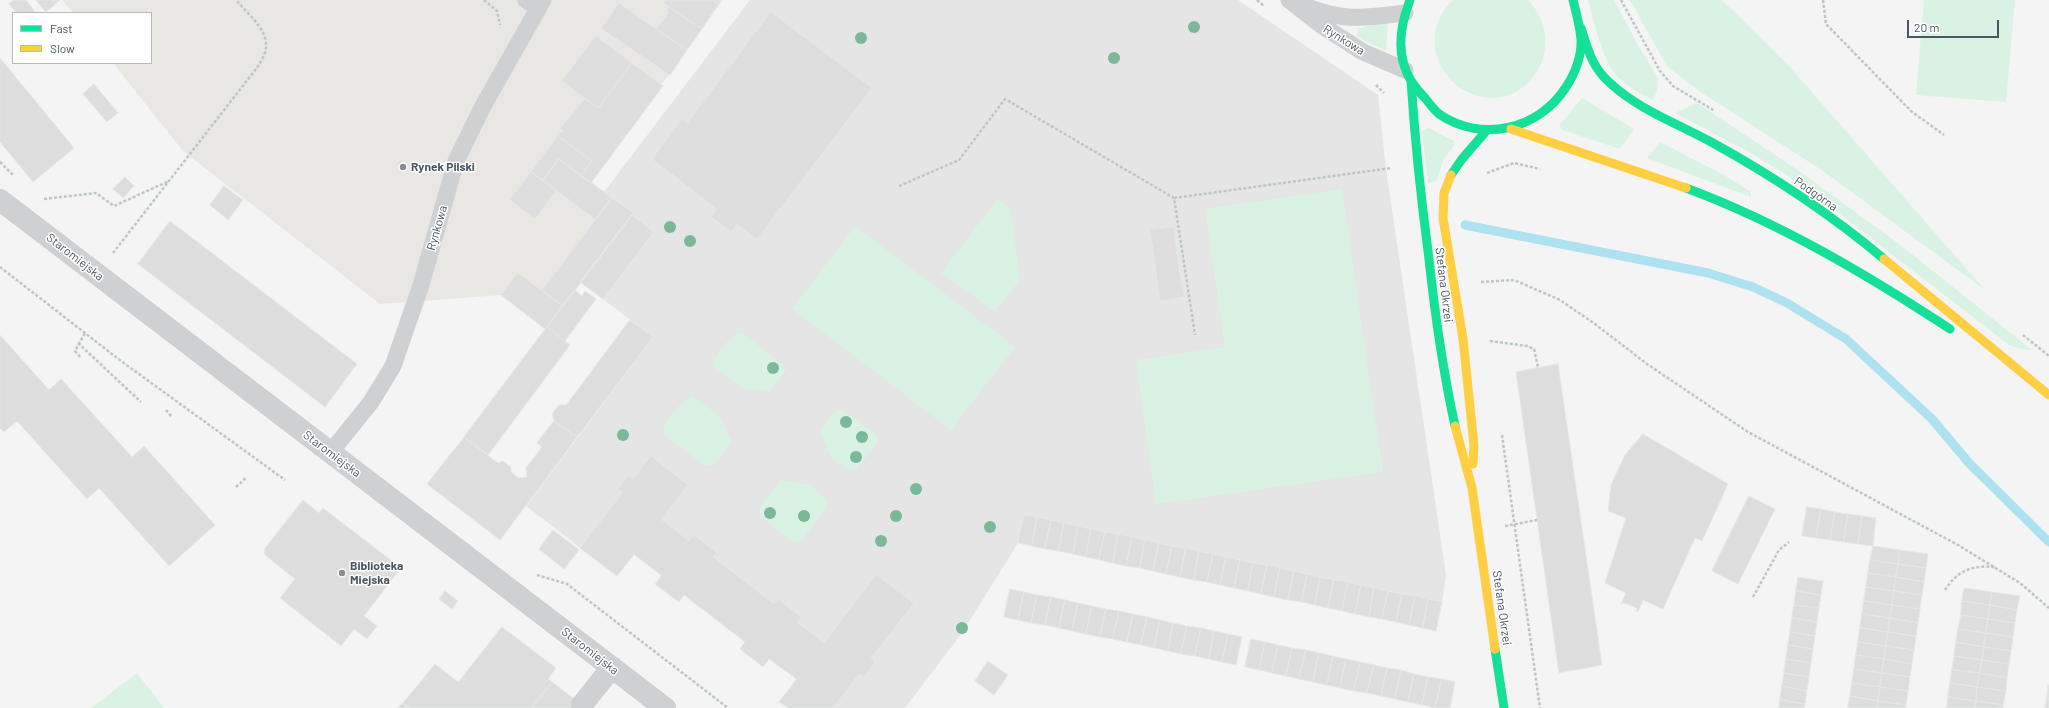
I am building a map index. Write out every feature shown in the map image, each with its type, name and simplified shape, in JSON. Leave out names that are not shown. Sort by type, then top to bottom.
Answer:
[{"type":"street","points":[[1408,75],[1430,107],[1456,124],[1487,130],[1511,128],[1539,117],[1551,108],[1566,92],[1576,72],[1582,42],[1581,28],[1573,0]]},
{"type":"street","name":"Stefana Okrzei","points":[[1406,6],[1401,32],[1401,51],[1408,75],[1415,148],[1438,334],[1447,391],[1460,450],[1472,488],[1504,708]]},
{"type":"street","name":"Podgórna","points":[[1581,28],[1593,64],[1605,79],[1632,100],[1713,142],[1768,175],[1870,247],[2049,395]]},
{"type":"street","points":[[1511,128],[1693,191],[1762,221],[1890,289],[1956,332]]},
{"type":"street","name":"Stefana Okrzei","points":[[1472,488],[1474,446],[1455,285],[1442,221],[1443,196],[1455,171],[1468,151],[1487,130]]},
{"type":"street","name":"Staromiejska","points":[[0,200],[665,708]]},
{"type":"street","name":"Podgórna","points":[[1969,341],[2041,389]]},
{"type":"street","points":[[582,705],[612,667]]},
{"type":"lane","name":"Rynkowa","points":[[1290,0],[1327,15],[1348,18],[1406,6]]},
{"type":"lane","name":"Rynkowa","points":[[1290,0],[1321,25],[1363,52],[1408,75]]},
{"type":"lane","name":"Rynkowa","points":[[330,453],[372,402],[393,366],[421,285],[456,161],[536,3]]},
{"type":"path","points":[[112,253],[170,181],[259,65],[265,54],[266,44],[263,34],[236,0]]},
{"type":"path","points":[[484,0],[497,12],[500,19],[499,31]]},
{"type":"path","points":[[1256,0],[1268,9]]},
{"type":"path","points":[[1823,0],[1826,24],[1911,111],[1944,135]]},
{"type":"path","points":[[1374,84],[1385,94]]},
{"type":"path","points":[[1655,113],[1673,86]]},
{"type":"path","points":[[899,186],[959,160],[1006,99],[1174,198],[1393,168],[1394,175]]},
{"type":"path","points":[[0,162],[18,179]]},
{"type":"path","points":[[1484,174],[1496,168],[1514,163],[1544,170]]},
{"type":"path","points":[[47,203],[41,199],[96,193],[114,206],[170,181]]},
{"type":"path","points":[[1174,198],[1194,335]]},
{"type":"path","points":[[107,249],[119,258]]},
{"type":"path","points":[[0,267],[86,334],[285,480]]},
{"type":"path","points":[[1455,285],[1514,280],[1560,300],[1595,324],[1647,364],[1748,432],[1958,545],[2020,583],[2049,608]]},
{"type":"path","points":[[80,357],[75,351],[78,343],[86,334]]},
{"type":"path","points":[[1488,334],[1490,349]]},
{"type":"path","points":[[1489,341],[1527,346],[1534,349],[1538,367]]},
{"type":"path","points":[[78,343],[141,402]]},
{"type":"path","points":[[166,410],[172,417]]},
{"type":"path","points":[[1502,434],[1540,708]]},
{"type":"path","points":[[236,487],[247,478]]},
{"type":"path","points":[[1478,530],[1537,520]]},
{"type":"path","points":[[1753,597],[1779,550],[1789,542]]},
{"type":"path","points":[[1945,590],[1952,578],[1968,570],[1978,566],[1996,568]]},
{"type":"path","points":[[534,574],[568,584],[728,708]]},
{"type":"shaded area","name":"Rynek Pilski","points":[[62,0],[723,0],[591,182],[634,213],[545,329],[501,295],[380,304],[183,151],[114,64],[152,64],[152,12],[72,12]]},
{"type":"shaded area","points":[[750,0],[1238,0],[1378,95],[1386,169],[1446,575],[1442,602],[1024,515],[1018,543],[962,633],[905,708],[788,708],[779,702],[796,679],[769,659],[763,667],[740,649],[745,641],[684,595],[679,602],[655,584],[661,575],[634,555],[617,576],[526,506],[653,337],[603,299],[654,232],[632,215],[634,213],[604,192]]},
{"type":"green space","points":[[1453,0],[1528,0],[1541,19],[1546,40],[1543,59],[1534,76],[1520,89],[1503,97],[1483,97],[1462,89],[1445,73],[1436,53],[1435,31],[1440,17]]},
{"type":"green space","points":[[1588,0],[1614,0],[1658,78],[1657,90],[1653,100],[1627,85],[1613,71],[1600,42]]},
{"type":"green space","points":[[1630,0],[1722,0],[1789,66],[1985,290],[1823,171],[1699,91],[1667,66]]},
{"type":"green space","points":[[1924,0],[2015,0],[2006,102],[1916,95]]},
{"type":"green space","points":[[1388,20],[1386,51],[1357,37],[1358,29]]},
{"type":"green space","points":[[1582,98],[1634,129],[1620,149],[1562,130],[1559,126]]},
{"type":"green space","points":[[1697,103],[1802,173],[1899,244],[2032,350],[2025,350],[2009,345],[1801,184],[1749,152],[1675,113]]},
{"type":"green space","points":[[1429,128],[1454,141],[1454,146],[1443,160],[1437,181],[1428,183],[1422,131]]},
{"type":"green space","points":[[1660,142],[1724,175],[1751,192],[1751,197],[1647,158]]},
{"type":"green space","points":[[1342,189],[1383,472],[1156,504],[1136,360],[1225,347],[1205,209]]},
{"type":"green space","points":[[998,198],[1010,208],[1020,280],[995,312],[941,273]]},
{"type":"green space","points":[[855,226],[1015,347],[951,430],[792,309]]},
{"type":"green space","points":[[742,332],[786,368],[783,375],[769,392],[741,388],[714,367],[716,357],[723,346],[733,336]]},
{"type":"green space","points":[[692,396],[720,416],[732,443],[716,462],[710,466],[704,465],[667,437],[664,432],[665,424],[671,415],[684,401]]},
{"type":"green space","points":[[842,409],[876,435],[878,439],[876,445],[856,469],[851,471],[831,458],[820,431],[835,411]]},
{"type":"green space","points":[[781,480],[810,485],[827,500],[825,510],[798,543],[789,540],[760,515],[760,507]]},
{"type":"green space","points":[[137,673],[164,708],[91,708]]},
{"type":"building","points":[[14,0],[26,0],[35,12],[15,12],[9,4]]},
{"type":"building","points":[[36,0],[60,0],[46,12]]},
{"type":"building","points":[[667,0],[712,0],[718,4],[702,29],[662,2]]},
{"type":"building","points":[[712,0],[721,0],[718,4]]},
{"type":"building","points":[[617,2],[687,50],[670,75],[599,27],[602,27],[618,4]]},
{"type":"building","points":[[669,7],[702,29],[687,50],[655,28],[658,27],[669,12],[667,11]]},
{"type":"building","points":[[771,12],[872,88],[757,239],[737,224],[731,232],[711,217],[717,209],[652,159],[682,119],[687,123]]},
{"type":"building","points":[[596,36],[632,63],[598,108],[562,81]]},
{"type":"building","points":[[0,58],[74,148],[33,182],[0,142]]},
{"type":"building","points":[[632,63],[663,86],[591,183],[581,176],[592,161],[558,136],[563,130],[560,129],[585,98],[598,108]]},
{"type":"building","points":[[94,84],[118,113],[107,122],[83,94]]},
{"type":"building","points":[[558,136],[592,161],[581,176],[559,159],[543,180],[531,172]]},
{"type":"building","points":[[559,159],[612,198],[596,220],[543,180]]},
{"type":"building","points":[[400,160],[406,164],[403,169],[397,164]]},
{"type":"building","points":[[531,172],[556,190],[535,219],[510,200]]},
{"type":"building","points":[[125,177],[134,186],[123,198],[113,189]]},
{"type":"building","points":[[224,186],[243,200],[228,220],[210,205]]},
{"type":"building","points":[[612,198],[634,213],[563,306],[542,291]]},
{"type":"building","points":[[632,215],[654,232],[603,299],[580,282]]},
{"type":"building","points":[[170,221],[357,364],[325,407],[138,264]]},
{"type":"building","points":[[1173,227],[1184,297],[1160,301],[1150,230]]},
{"type":"building","points":[[518,273],[563,306],[545,329],[501,295]]},
{"type":"building","points":[[575,290],[582,296],[585,291],[596,299],[565,341],[547,327]]},
{"type":"building","points":[[630,320],[653,337],[577,437],[554,421],[552,414],[559,405],[566,405]]},
{"type":"building","points":[[547,327],[570,345],[488,455],[464,437]]},
{"type":"building","points":[[0,335],[49,390],[61,379],[132,457],[144,446],[215,525],[169,566],[99,488],[87,499],[17,421],[4,432],[0,428]]},
{"type":"building","points":[[1558,364],[1602,665],[1559,673],[1516,372]]},
{"type":"building","points":[[554,421],[577,437],[500,540],[427,484],[464,437],[498,463],[503,461],[511,467],[511,472],[518,478],[527,477],[526,468],[542,447],[537,443]]},
{"type":"building","points":[[1643,434],[1728,484],[1702,541],[1695,538],[1663,609],[1643,600],[1638,612],[1636,611],[1637,608],[1624,603],[1621,604],[1626,593],[1605,583],[1626,518],[1608,511],[1611,485],[1625,455]]},
{"type":"building","points":[[651,456],[688,485],[661,519],[689,541],[694,535],[717,553],[713,557],[774,604],[778,599],[801,617],[797,622],[824,643],[876,575],[914,603],[871,658],[875,662],[863,677],[859,674],[833,708],[788,708],[779,702],[797,679],[769,659],[763,667],[740,649],[745,642],[684,595],[679,602],[655,584],[662,576],[634,554],[617,576],[580,548],[623,492],[618,489],[629,475],[633,479]]},
{"type":"building","points":[[1749,496],[1775,509],[1738,584],[1712,571]]},
{"type":"building","name":"Biblioteka Miejska","points":[[303,500],[319,513],[323,508],[401,568],[364,616],[377,626],[367,639],[354,629],[341,646],[280,598],[295,579],[265,555],[264,550]]},
{"type":"building","points":[[1807,507],[1821,509],[1816,538],[1802,536]]},
{"type":"building","points":[[1821,509],[1835,512],[1830,540],[1816,538]]},
{"type":"building","points":[[1835,512],[1848,514],[1844,542],[1830,540]]},
{"type":"building","points":[[1848,514],[1862,516],[1858,544],[1844,542]]},
{"type":"building","points":[[1024,515],[1037,517],[1032,546],[1018,543]]},
{"type":"building","points":[[1862,516],[1876,518],[1873,546],[1858,544]]},
{"type":"building","points":[[1037,517],[1051,520],[1045,549],[1032,546]]},
{"type":"building","points":[[1051,520],[1064,523],[1059,551],[1045,549]]},
{"type":"building","points":[[1064,523],[1078,526],[1073,554],[1059,551]]},
{"type":"building","points":[[1078,526],[1091,529],[1086,557],[1073,554]]},
{"type":"building","points":[[1091,529],[1105,532],[1099,560],[1086,557]]},
{"type":"building","points":[[553,530],[579,550],[564,569],[539,549]]},
{"type":"building","points":[[1105,532],[1118,534],[1113,563],[1099,560]]},
{"type":"building","points":[[1118,534],[1132,537],[1126,566],[1113,563]]},
{"type":"building","points":[[1132,537],[1145,540],[1140,568],[1126,566]]},
{"type":"building","points":[[1145,540],[1159,543],[1153,571],[1140,568]]},
{"type":"building","points":[[1159,543],[1172,546],[1166,574],[1153,571]]},
{"type":"building","points":[[1172,546],[1186,548],[1180,577],[1166,574]]},
{"type":"building","points":[[1873,546],[1900,550],[1898,564],[1870,560]]},
{"type":"building","points":[[1186,548],[1199,551],[1194,580],[1180,577]]},
{"type":"building","points":[[1900,550],[1928,554],[1926,568],[1898,564]]},
{"type":"building","points":[[1199,551],[1213,554],[1207,582],[1194,580]]},
{"type":"building","points":[[1213,554],[1226,557],[1220,585],[1207,582]]},
{"type":"building","points":[[1226,557],[1240,560],[1234,588],[1220,585]]},
{"type":"building","points":[[1240,560],[1253,563],[1248,591],[1234,588]]},
{"type":"building","points":[[1870,560],[1898,564],[1896,577],[1868,573]]},
{"type":"building","points":[[1253,563],[1267,565],[1261,594],[1248,591]]},
{"type":"building","points":[[1898,564],[1926,568],[1924,582],[1896,577]]},
{"type":"building","points":[[1267,565],[1280,568],[1274,597],[1261,594]]},
{"type":"building","points":[[1280,568],[1294,571],[1288,600],[1274,597]]},
{"type":"building","points":[[1294,571],[1307,574],[1302,602],[1288,600]]},
{"type":"building","points":[[1868,573],[1896,577],[1894,591],[1866,587]]},
{"type":"building","points":[[1307,574],[1320,577],[1315,605],[1302,602]]},
{"type":"building","points":[[1320,577],[1334,580],[1328,608],[1315,605]]},
{"type":"building","points":[[1798,577],[1823,581],[1821,595],[1796,591]]},
{"type":"building","points":[[1896,577],[1924,582],[1922,595],[1894,591]]},
{"type":"building","points":[[1334,580],[1348,582],[1342,611],[1328,608]]},
{"type":"building","points":[[1348,582],[1361,585],[1355,614],[1342,611]]},
{"type":"building","points":[[1361,585],[1374,588],[1369,617],[1355,614]]},
{"type":"building","points":[[1866,587],[1894,591],[1892,605],[1864,601]]},
{"type":"building","points":[[1374,588],[1388,591],[1382,619],[1369,617]]},
{"type":"building","points":[[1964,588],[1992,592],[1990,605],[1962,601]]},
{"type":"building","points":[[1010,589],[1024,592],[1018,620],[1004,617]]},
{"type":"building","points":[[445,591],[458,601],[452,609],[439,599]]},
{"type":"building","points":[[1388,591],[1402,594],[1396,622],[1382,619]]},
{"type":"building","points":[[1796,591],[1821,595],[1819,608],[1794,605]]},
{"type":"building","points":[[1894,591],[1922,595],[1920,609],[1892,605]]},
{"type":"building","points":[[1024,592],[1037,595],[1031,623],[1018,620]]},
{"type":"building","points":[[1992,592],[2020,596],[2017,610],[1990,605]]},
{"type":"building","points":[[1402,594],[1415,596],[1409,625],[1396,622]]},
{"type":"building","points":[[1037,595],[1051,597],[1045,625],[1031,623]]},
{"type":"building","points":[[1415,596],[1428,599],[1423,628],[1409,625]]},
{"type":"building","points":[[1051,597],[1065,600],[1059,628],[1045,625]]},
{"type":"building","points":[[1428,599],[1442,602],[1436,631],[1423,628]]},
{"type":"building","points":[[1065,600],[1078,603],[1072,631],[1059,628]]},
{"type":"building","points":[[1864,601],[1892,605],[1890,618],[1862,614]]},
{"type":"building","points":[[1962,601],[1990,605],[1988,619],[1961,615]]},
{"type":"building","points":[[1078,603],[1092,606],[1086,634],[1072,631]]},
{"type":"building","points":[[1794,605],[1819,608],[1817,622],[1792,618]]},
{"type":"building","points":[[1892,605],[1920,609],[1918,623],[1890,618]]},
{"type":"building","points":[[1990,605],[2017,610],[2015,623],[1988,619]]},
{"type":"building","points":[[1092,606],[1106,609],[1100,637],[1086,634]]},
{"type":"building","points":[[1106,609],[1119,611],[1113,639],[1100,637]]},
{"type":"building","points":[[1119,611],[1133,614],[1127,642],[1113,639]]},
{"type":"building","points":[[1133,614],[1147,617],[1141,645],[1127,642]]},
{"type":"building","points":[[1862,614],[1890,618],[1888,632],[1860,628]]},
{"type":"building","points":[[1961,615],[1988,619],[1986,633],[1958,629]]},
{"type":"building","points":[[1147,617],[1160,620],[1154,648],[1141,645]]},
{"type":"building","points":[[1792,618],[1817,622],[1815,636],[1790,632]]},
{"type":"building","points":[[1890,618],[1918,623],[1916,636],[1888,632]]},
{"type":"building","points":[[1988,619],[2015,623],[2013,637],[1986,633]]},
{"type":"building","points":[[1160,620],[1173,623],[1168,651],[1154,648]]},
{"type":"building","points":[[1173,623],[1187,626],[1181,654],[1168,651]]},
{"type":"building","points":[[1187,626],[1201,628],[1195,656],[1181,654]]},
{"type":"building","points":[[502,627],[556,668],[548,679],[552,682],[532,708],[410,708],[403,703],[435,664],[458,682]]},
{"type":"building","points":[[1201,628],[1214,631],[1209,659],[1195,656]]},
{"type":"building","points":[[1860,628],[1888,632],[1886,646],[1858,642]]},
{"type":"building","points":[[1958,629],[1986,633],[1984,647],[1956,642]]},
{"type":"building","points":[[1214,631],[1228,634],[1222,662],[1209,659]]},
{"type":"building","points":[[1790,632],[1815,636],[1813,649],[1788,645]]},
{"type":"building","points":[[1888,632],[1916,636],[1914,650],[1886,646]]},
{"type":"building","points":[[1986,633],[2013,637],[2011,651],[1984,647]]},
{"type":"building","points":[[1228,634],[1242,637],[1236,665],[1222,662]]},
{"type":"building","points":[[1251,639],[1265,642],[1259,670],[1245,667]]},
{"type":"building","points":[[1265,642],[1278,645],[1272,673],[1259,670]]},
{"type":"building","points":[[1858,642],[1886,646],[1884,659],[1856,655]]},
{"type":"building","points":[[1956,642],[1984,647],[1982,660],[1954,656]]},
{"type":"building","points":[[1278,645],[1292,648],[1286,676],[1272,673]]},
{"type":"building","points":[[1788,645],[1813,649],[1811,663],[1786,659]]},
{"type":"building","points":[[1886,646],[1914,650],[1912,664],[1884,659]]},
{"type":"building","points":[[1984,647],[2011,651],[2009,664],[1982,660]]},
{"type":"building","points":[[1292,648],[1306,650],[1299,679],[1286,676]]},
{"type":"building","points":[[1306,650],[1319,653],[1313,682],[1299,679]]},
{"type":"building","points":[[1319,653],[1333,656],[1327,685],[1313,682]]},
{"type":"building","points":[[1856,655],[1884,659],[1882,673],[1854,669]]},
{"type":"building","points":[[1333,656],[1346,659],[1340,688],[1327,685]]},
{"type":"building","points":[[1954,656],[1982,660],[1980,673],[1952,670]]},
{"type":"building","points":[[1346,659],[1360,662],[1354,691],[1340,688]]},
{"type":"building","points":[[1786,659],[1811,663],[1809,677],[1784,673]]},
{"type":"building","points":[[1884,659],[1912,664],[1910,677],[1882,673]]},
{"type":"building","points":[[1982,660],[2009,664],[2007,678],[1980,673]]},
{"type":"building","points":[[988,661],[1008,675],[994,695],[975,681]]},
{"type":"building","points":[[1360,662],[1374,665],[1367,693],[1354,691]]},
{"type":"building","points":[[1374,665],[1387,668],[1381,696],[1367,693]]},
{"type":"building","points":[[1387,668],[1401,670],[1395,699],[1381,696]]},
{"type":"building","points":[[1854,669],[1882,673],[1880,687],[1852,683]]},
{"type":"building","points":[[1401,670],[1414,674],[1408,702],[1395,699]]},
{"type":"building","points":[[1952,670],[1980,673],[1977,687],[1950,683]]},
{"type":"building","points":[[1784,673],[1809,677],[1807,691],[1782,686]]},
{"type":"building","points":[[1882,673],[1910,677],[1908,691],[1880,687]]},
{"type":"building","points":[[1980,673],[2007,678],[2006,691],[1977,687]]},
{"type":"building","points":[[1414,674],[1428,677],[1422,705],[1408,702]]},
{"type":"building","points":[[1428,677],[1442,679],[1435,708],[1422,705]]},
{"type":"building","points":[[1442,679],[1455,682],[1450,708],[1435,708]]},
{"type":"building","points":[[552,682],[586,708],[532,708]]},
{"type":"building","points":[[1852,683],[1880,687],[1878,701],[1850,696]]},
{"type":"building","points":[[1950,683],[1977,687],[1976,701],[1948,697]]},
{"type":"building","points":[[2048,685],[2049,699],[2047,699]]},
{"type":"building","points":[[1782,686],[1807,691],[1805,704],[1780,700]]},
{"type":"building","points":[[1880,687],[1908,691],[1906,705],[1878,701]]},
{"type":"building","points":[[1977,687],[2006,691],[2003,705],[1976,701]]},
{"type":"building","points":[[1850,696],[1878,701],[1877,708],[1848,708]]},
{"type":"building","points":[[1948,697],[1976,701],[1975,708],[1947,708]]},
{"type":"building","points":[[2047,699],[2049,699],[2049,708],[2045,708]]},
{"type":"building","points":[[1780,700],[1805,704],[1804,708],[1779,708]]},
{"type":"building","points":[[1878,701],[1906,705],[1905,708],[1877,708]]},
{"type":"building","points":[[1976,701],[2003,705],[2003,708],[1975,708]]},
{"type":"building","points":[[403,703],[410,708],[398,708]]},
{"type":"waterway","points":[[1465,225],[1708,273],[1753,287],[1787,303],[1846,339],[1932,419],[1969,463],[2049,542]]},
{"type":"traffic: fast","points":[[1410,0],[1401,32],[1401,49],[1406,70],[1412,83],[1439,114],[1455,123],[1473,128],[1491,130],[1508,128],[1525,122],[1541,113],[1555,102],[1566,87],[1577,64],[1581,45],[1580,29],[1573,0]]},
{"type":"traffic: fast","points":[[1581,28],[1589,51],[1599,71],[1621,93],[1646,109],[1713,143],[1779,182],[1844,227],[1884,259]]},
{"type":"traffic: fast","points":[[1411,81],[1418,170],[1434,301],[1443,364],[1455,426]]},
{"type":"traffic: fast","points":[[1451,175],[1462,159],[1487,130]]},
{"type":"traffic: fast","points":[[1686,188],[1789,233],[1854,269],[1950,329]]},
{"type":"traffic: fast","points":[[1495,649],[1504,708]]},
{"type":"traffic: slow","points":[[1511,129],[1686,188]]},
{"type":"traffic: slow","points":[[1451,175],[1444,193],[1443,218],[1463,339],[1474,446],[1473,464]]},
{"type":"traffic: slow","points":[[1884,259],[2049,395]]},
{"type":"traffic: slow","points":[[1455,426],[1472,488],[1495,649]]},
{"type":"place","name":"Rynek Pilski","points":[[403,167]]},
{"type":"place","name":"Biblioteka Miejska","points":[[342,573]]}]
